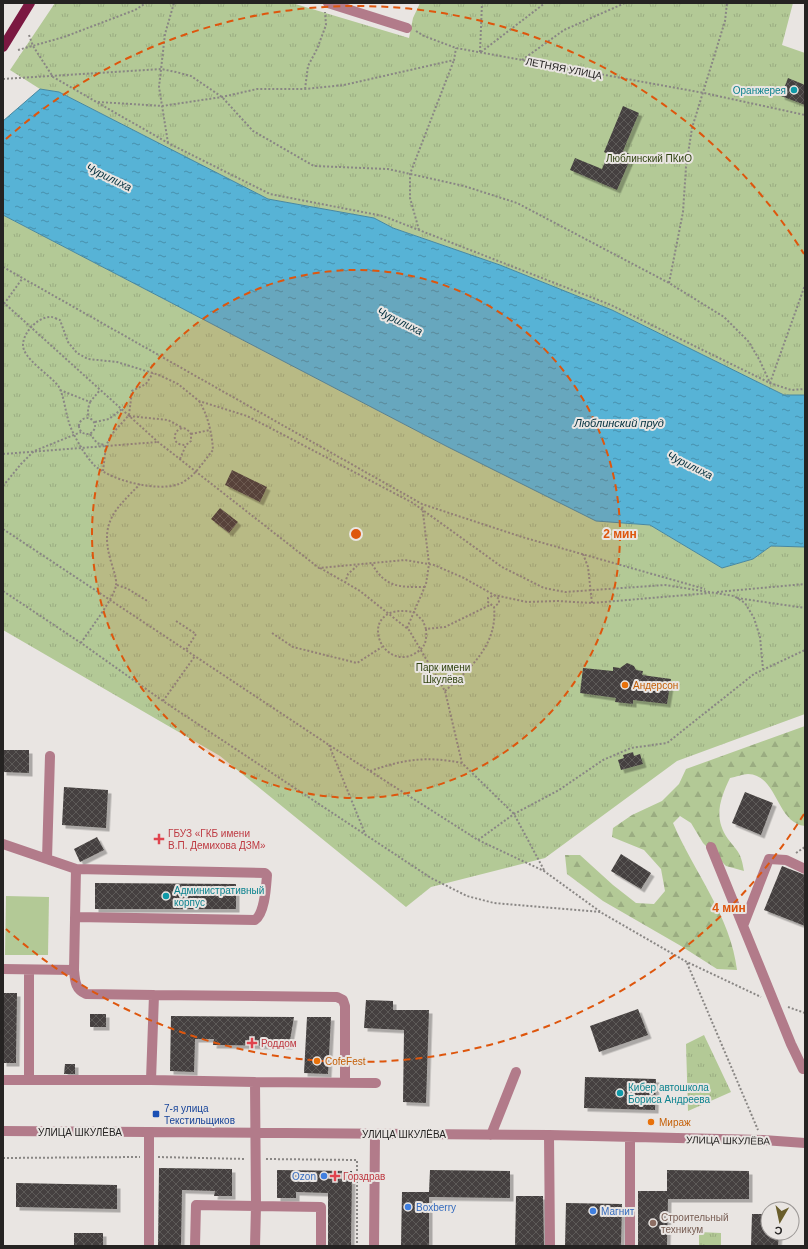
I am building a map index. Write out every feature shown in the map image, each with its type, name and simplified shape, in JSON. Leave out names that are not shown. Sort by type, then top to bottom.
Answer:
[{"type":"main road","points":[[3,47],[30,3]]},
{"type":"street","points":[[328,3],[407,28]]},
{"type":"street","points":[[47,859],[50,756]]},
{"type":"street","points":[[3,844],[76,869],[265,873],[267,877],[259,918],[255,920],[75,917]]},
{"type":"street","points":[[711,847],[804,1069]]},
{"type":"street","points":[[743,926],[769,859],[786,860],[805,869]]},
{"type":"street","points":[[76,869],[74,970],[75,984],[80,991],[86,994],[337,997],[343,1000],[345,1006],[345,1082]]},
{"type":"street","points":[[3,969],[74,970]]},
{"type":"street","points":[[29,1080],[30,970]]},
{"type":"street","points":[[151,1080],[154,995]]},
{"type":"street","points":[[491,1134],[516,1072]]},
{"type":"street","points":[[3,1080],[376,1083]]},
{"type":"street","points":[[255,1082],[255,1246]]},
{"type":"street","name":"УЛИЦА ШКУЛЁВА","points":[[3,1131],[491,1134],[763,1140],[805,1143]]},
{"type":"street","points":[[149,1132],[149,1246]]},
{"type":"street","points":[[374,1246],[375,1134]]},
{"type":"street","points":[[549,1135],[550,1246]]},
{"type":"street","points":[[630,1137],[630,1246]]},
{"type":"street","points":[[195,1246],[196,1204],[321,1207],[321,1246]]},
{"type":"path","points":[[18,50],[64,37],[135,10],[146,3]]},
{"type":"path","points":[[168,143],[160,87],[165,34],[174,3]]},
{"type":"path","points":[[305,89],[308,66],[317,49],[326,25],[324,13],[328,3]]},
{"type":"path","points":[[480,52],[482,3]]},
{"type":"path","points":[[480,52],[545,3]]},
{"type":"path","points":[[522,60],[564,30],[625,3]]},
{"type":"path","points":[[669,283],[683,212],[686,168],[692,128],[725,21],[728,3]]},
{"type":"path","name":"ЛЕТНЯЯ УЛИЦА","points":[[407,28],[456,48],[704,93],[805,115]]},
{"type":"path","points":[[29,35],[33,46],[53,77],[168,143],[270,194],[382,216],[611,305],[770,383],[791,390],[805,389]]},
{"type":"path","points":[[419,230],[410,198],[410,174],[454,60],[456,48]]},
{"type":"path","points":[[96,102],[162,106],[222,97],[257,89],[305,89],[344,85],[454,60]]},
{"type":"path","points":[[3,79],[161,69],[191,76],[222,97],[253,131],[314,166],[338,168],[373,167],[464,186],[517,203],[669,283],[724,317],[749,342],[770,383]]},
{"type":"path","points":[[3,267],[422,504],[522,537],[736,598],[805,608]]},
{"type":"path","points":[[22,279],[4,303],[31,328],[158,442],[319,568],[360,591],[408,628],[445,691],[462,763],[514,814],[544,871]]},
{"type":"path","points":[[770,383],[805,285]]},
{"type":"path","points":[[51,317],[60,320],[68,342],[77,353],[88,359],[117,362],[153,373],[178,384],[199,401],[204,409],[210,430],[213,450],[190,477],[178,484],[162,486],[131,483],[96,466],[81,448],[74,434],[68,421],[60,390],[26,355],[23,344],[31,328],[39,320],[51,317]]},
{"type":"path","points":[[103,470],[106,446],[111,435],[129,415],[132,391],[146,384],[153,373]]},
{"type":"path","points":[[60,390],[90,402]]},
{"type":"path","points":[[88,417],[90,402],[100,390]]},
{"type":"path","points":[[199,401],[247,416],[413,503],[422,511],[502,567],[544,588],[565,592],[665,585],[715,592]]},
{"type":"path","points":[[88,417],[95,422],[109,419],[122,409]]},
{"type":"path","points":[[129,415],[168,420],[188,430],[191,434],[191,441],[186,445],[180,459]]},
{"type":"path","points":[[81,432],[79,429],[80,420],[88,417]]},
{"type":"path","points":[[90,434],[95,427],[95,422]]},
{"type":"path","points":[[183,428],[175,433],[174,438],[177,443],[186,445]]},
{"type":"path","points":[[191,434],[210,430]]},
{"type":"path","points":[[3,486],[21,464],[34,452],[74,434],[81,432],[90,434],[97,443],[106,446]]},
{"type":"path","points":[[3,454],[158,442]]},
{"type":"path","points":[[81,643],[110,600],[116,586],[107,547],[109,520],[120,504],[140,484]]},
{"type":"path","points":[[408,628],[425,587],[429,564],[422,504]]},
{"type":"path","points":[[3,529],[329,745],[478,840],[544,871],[602,913],[687,962],[776,1004],[805,1013]]},
{"type":"path","points":[[583,554],[588,567],[592,603]]},
{"type":"path","points":[[319,568],[358,566],[405,560],[429,564],[464,578],[499,599],[499,603],[494,606],[490,605],[445,627],[426,629]]},
{"type":"path","points":[[372,564],[385,582],[398,586],[425,587]]},
{"type":"path","points":[[345,583],[348,574],[358,566]]},
{"type":"path","points":[[490,605],[488,598],[494,595],[527,602],[556,601],[592,603],[805,584]]},
{"type":"path","points":[[116,586],[128,589],[149,602]]},
{"type":"path","points":[[3,591],[81,643],[163,701],[366,837],[431,878],[468,896],[494,903],[602,913]]},
{"type":"path","points":[[736,598],[745,603],[754,618],[760,637],[763,669]]},
{"type":"path","points":[[445,691],[480,657],[492,633],[494,606]]},
{"type":"path","points":[[398,611],[414,612],[423,621],[426,629],[427,642],[421,650],[411,656],[395,657],[382,647],[378,634],[380,622],[388,614],[398,611]]},
{"type":"path","points":[[176,621],[196,634],[186,650]]},
{"type":"path","points":[[272,633],[293,647],[358,663],[382,647]]},
{"type":"path","points":[[478,840],[514,814],[559,790],[603,760],[631,748],[667,743],[754,674],[805,650]]},
{"type":"path","points":[[163,701],[194,656]]},
{"type":"path","points":[[329,745],[366,837]]},
{"type":"path","points":[[370,771],[400,761],[444,760],[462,763]]},
{"type":"path","points":[[687,962],[763,1140]]},
{"type":"path","points":[[3,1158],[149,1157],[357,1160],[357,1246]]},
{"type":"green space","name":"Люблинский ПКиО","points":[[55,3],[292,3],[409,38],[413,18],[420,3],[793,3],[782,45],[805,53],[805,395],[784,395],[612,310],[500,265],[393,228],[374,218],[268,199],[59,92],[40,89],[10,70]]},
{"type":"green space","name":"Парк имени Шкулёва","points":[[3,215],[446,446],[635,524],[650,525],[722,568],[753,559],[771,546],[805,547],[805,714],[677,761],[545,858],[431,887],[406,907],[220,756],[3,630]]},
{"type":"green space","points":[[805,726],[805,826],[795,823],[788,817],[772,790],[758,776],[744,774],[730,778],[723,793],[719,816],[721,824],[723,831],[742,860],[744,871],[726,866],[703,843],[691,823],[680,816],[673,823],[720,913],[733,950],[737,970],[717,969],[681,946],[603,901],[567,874],[565,855],[580,855],[613,885],[636,903],[654,904],[665,891],[661,869],[644,850],[612,837],[613,828],[632,815],[662,801],[679,784],[686,769]]},
{"type":"green space","points":[[6,896],[49,897],[48,955],[5,955]]},
{"type":"green space","points":[[704,1035],[731,1092],[688,1111],[686,1044]]},
{"type":"green space","points":[[699,1232],[721,1233],[721,1246],[699,1246]]},
{"type":"water","name":"Люблинский пруд","points":[[40,89],[59,92],[268,199],[374,218],[393,228],[500,265],[612,310],[784,395],[805,395],[805,547],[771,546],[753,559],[722,568],[650,525],[596,521],[446,446],[3,215],[3,121]]},
{"type":"building","name":"Оранжерея","points":[[788,78],[805,85],[805,105],[781,96]]},
{"type":"building","points":[[623,106],[639,113],[623,151],[632,155],[617,190],[570,170],[575,158],[602,169],[608,154],[604,152]]},
{"type":"building","points":[[232,470],[267,487],[260,502],[225,485]]},
{"type":"building","points":[[220,508],[238,522],[229,533],[211,519]]},
{"type":"building","points":[[627,663],[634,666],[636,670],[643,671],[642,675],[671,679],[667,704],[633,700],[633,704],[615,702],[616,698],[580,693],[583,668],[613,671],[613,667],[620,668]]},
{"type":"building","points":[[3,750],[29,750],[29,773],[3,772]]},
{"type":"building","points":[[633,752],[634,756],[640,754],[643,764],[621,770],[618,760],[624,758],[623,755]]},
{"type":"building","points":[[64,787],[108,790],[106,828],[62,825]]},
{"type":"building","points":[[745,792],[773,803],[761,835],[732,823]]},
{"type":"building","points":[[97,837],[104,850],[80,862],[74,849]]},
{"type":"building","points":[[621,854],[651,873],[641,889],[611,871]]},
{"type":"building","points":[[782,866],[805,875],[805,926],[764,910]]},
{"type":"building","name":"Административный корпус","points":[[95,883],[236,884],[236,909],[95,909]]},
{"type":"building","points":[[3,993],[17,993],[16,1063],[3,1063]]},
{"type":"building","points":[[366,1000],[393,1001],[393,1010],[429,1010],[426,1103],[403,1102],[404,1030],[364,1028]]},
{"type":"building","points":[[638,1009],[648,1035],[599,1052],[590,1026]]},
{"type":"building","points":[[90,1014],[106,1014],[106,1027],[90,1027]]},
{"type":"building","name":"Роддом","points":[[171,1016],[294,1017],[289,1046],[213,1045],[214,1039],[195,1039],[194,1072],[170,1071]]},
{"type":"building","points":[[307,1017],[331,1017],[328,1074],[304,1073]]},
{"type":"building","points":[[65,1064],[75,1064],[75,1074],[64,1074]]},
{"type":"building","name":"Кибер автошкола Бориса Андреева","points":[[585,1077],[656,1079],[655,1110],[584,1108]]},
{"type":"building","points":[[159,1168],[232,1169],[232,1196],[214,1196],[215,1191],[182,1190],[181,1246],[158,1246]]},
{"type":"building","points":[[277,1170],[352,1171],[351,1246],[328,1246],[328,1193],[296,1192],[296,1198],[277,1198]]},
{"type":"building","points":[[430,1170],[510,1171],[510,1198],[429,1197],[429,1246],[401,1246],[402,1192],[429,1192]]},
{"type":"building","name":"Строительный техникум","points":[[667,1170],[749,1171],[749,1199],[668,1199],[667,1246],[638,1246],[638,1191],[667,1191]]},
{"type":"building","points":[[16,1183],[117,1185],[117,1209],[16,1207]]},
{"type":"building","points":[[516,1196],[543,1196],[544,1246],[515,1246]]},
{"type":"building","points":[[566,1203],[622,1204],[621,1246],[565,1246]]},
{"type":"building","points":[[752,1214],[760,1214],[760,1241],[778,1241],[778,1246],[751,1246]]},
{"type":"building","points":[[74,1233],[103,1233],[103,1246],[74,1246]]},
{"type":"place","name":"Оранжерея","points":[[794,90]]},
{"type":"place","name":"Андерсон","points":[[625,685]]},
{"type":"place","name":"ГБУЗ «ГКБ имени В.П. Демихова ДЗМ»","points":[[159,839]]},
{"type":"place","name":"Административный корпус","points":[[166,896]]},
{"type":"place","name":"Роддом","points":[[252,1043]]},
{"type":"place","name":"CofeFest","points":[[317,1061]]},
{"type":"place","name":"Кибер автошкола Бориса Андреева","points":[[620,1093]]},
{"type":"place","name":"7-я улица Текстильщиков","points":[[156,1114]]},
{"type":"place","name":"Мираж","points":[[651,1122]]},
{"type":"place","name":"Ozon","points":[[324,1176]]},
{"type":"place","name":"Горздрав","points":[[335,1176]]},
{"type":"place","name":"Boxberry","points":[[408,1207]]},
{"type":"place","name":"Магнит","points":[[593,1211]]},
{"type":"place","name":"Строительный техникум","points":[[653,1223]]},
{"type":"water label","name":"Чурилиха","points":[[109,177]]},
{"type":"water label","name":"Чурилиха","points":[[400,321]]},
{"type":"water label","name":"Чурилиха","points":[[690,465]]}]
